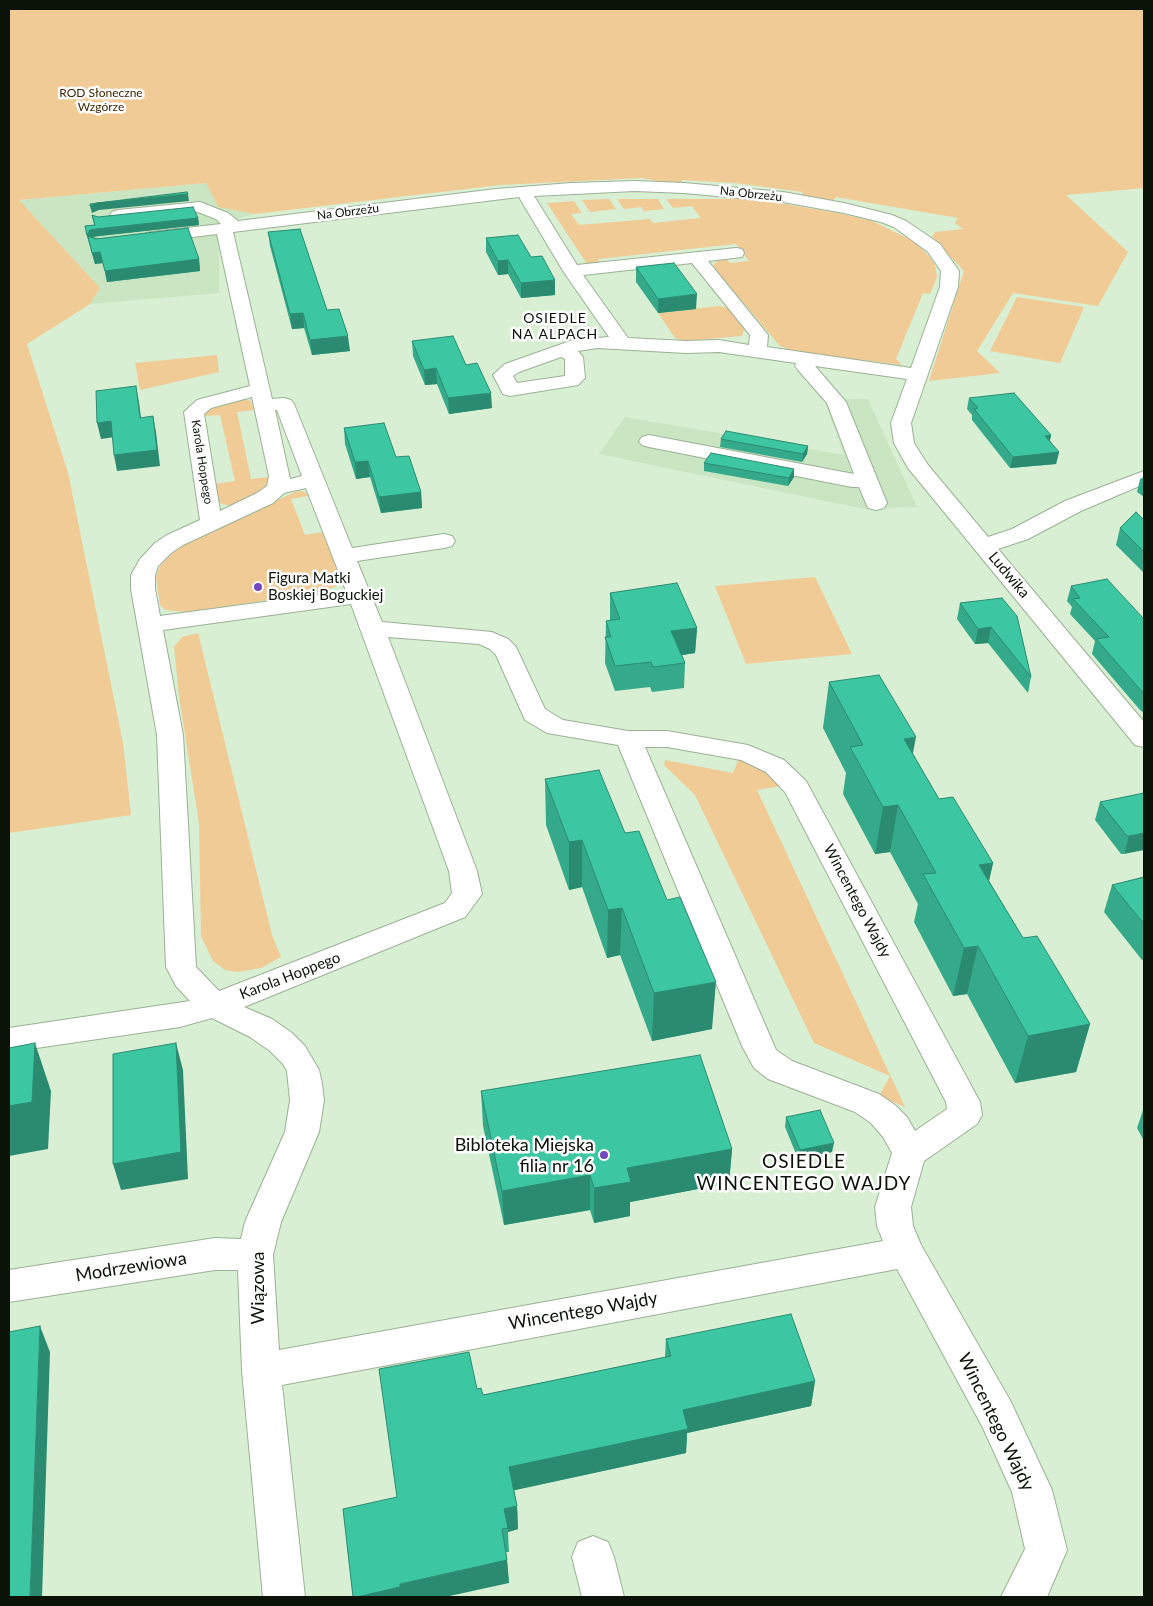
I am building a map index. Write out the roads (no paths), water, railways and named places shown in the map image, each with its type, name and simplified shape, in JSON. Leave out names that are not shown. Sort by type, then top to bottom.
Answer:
[{"type":"street","name":"Na Obrzeżu","points":[[137,238],[228,229],[524,192],[635,186],[736,192],[844,208],[886,218],[900,224],[934,248],[950,271],[949,287],[917,375],[902,423],[904,443],[920,468],[985,546]]},
{"type":"street","points":[[524,192],[572,271],[622,343]]},
{"type":"street","points":[[99,218],[200,207],[222,216],[228,229],[280,476],[277,488]]},
{"type":"street","points":[[572,271],[736,253]]},
{"type":"street","points":[[696,257],[759,334],[757,352]]},
{"type":"street","points":[[563,350],[574,357],[575,378],[560,384],[510,390],[503,375],[512,368],[563,350],[580,344],[622,343],[686,347],[719,346],[917,375]]},
{"type":"street","points":[[807,359],[805,366],[836,402],[876,503]]},
{"type":"street","name":"Karola Hoppego","points":[[211,523],[194,412],[204,404],[262,397],[284,404],[360,596]]},
{"type":"street","points":[[649,441],[852,481],[867,480]]},
{"type":"street","name":"Ludwika","points":[[1144,477],[1073,506],[1020,534],[985,546],[1144,739]]},
{"type":"street","name":"Karola Hoppego","points":[[313,480],[277,488],[265,498],[174,540],[163,548],[148,564],[143,575],[143,589],[151,624],[170,735],[181,967],[187,978],[214,1006],[455,910],[468,894],[463,871],[373,629]]},
{"type":"street","points":[[344,556],[444,541]]},
{"type":"street","points":[[151,624],[360,596],[373,629]]},
{"type":"street","name":"Wincentego Wajdy","points":[[373,629],[483,638],[499,644],[507,652],[534,714],[556,727],[628,739],[667,739],[748,753],[775,766],[796,787],[963,1102],[966,1115],[909,1153],[893,1207],[895,1226],[906,1252],[997,1415],[1032,1490],[1046,1550],[1030,1586],[1022,1597]]},
{"type":"street","points":[[628,739],[765,1059],[780,1070],[867,1102],[883,1114],[895,1127],[909,1153]]},
{"type":"street","points":[[9,1040],[180,1015],[214,1006]]},
{"type":"street","name":"Wiązowa","points":[[214,1006],[261,1028],[282,1042],[294,1055],[302,1070],[306,1084],[307,1100],[302,1132],[263,1222],[255,1255],[261,1371],[284,1597]]},
{"type":"street","name":"Wincentego Wajdy","points":[[261,1371],[906,1252]]},
{"type":"street","name":"Modrzewiowa","points":[[9,1286],[215,1254],[255,1255]]},
{"type":"street","points":[[592,1557],[603,1597]]},
{"type":"place","name":"Figura Matki Boskiej Boguckiej","points":[[258,587]]},
{"type":"place","name":"Bibloteka Miejska filia nr 16","points":[[604,1155]]},
{"type":"district","name":"OSIEDLE NA ALPACH","points":[[555,326]]},
{"type":"district","name":"OSIEDLE WINCENTEGO WAJDY","points":[[804,1173]]},
{"type":"park label","name":"ROD Słoneczne Wzgórze","points":[[101,100]]}]
